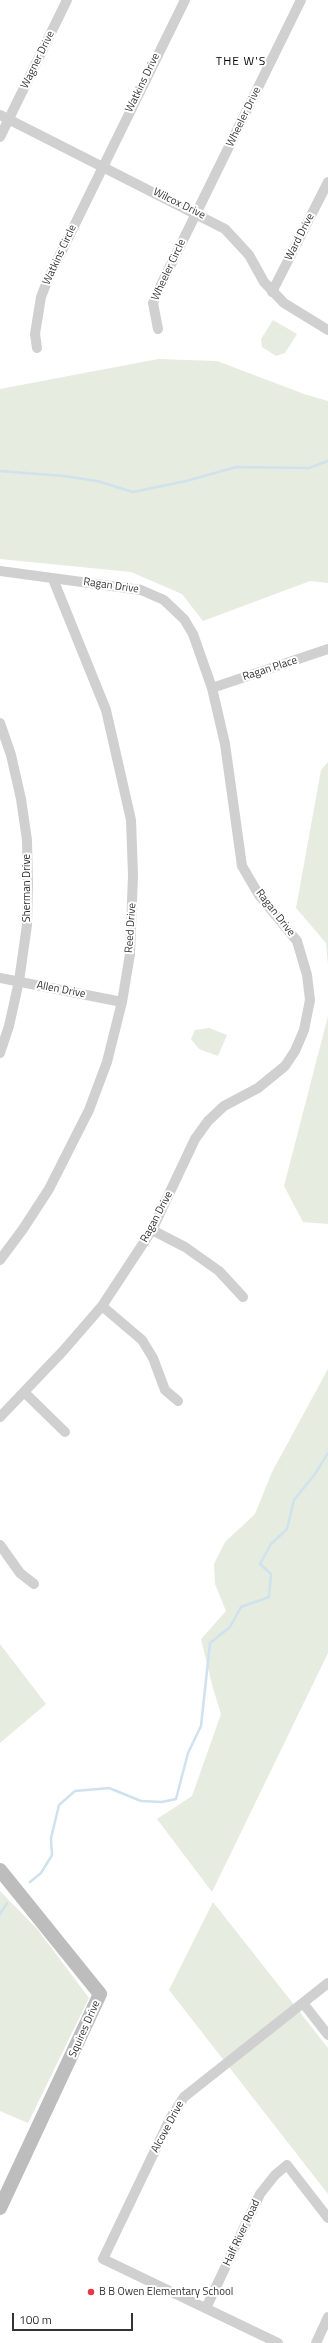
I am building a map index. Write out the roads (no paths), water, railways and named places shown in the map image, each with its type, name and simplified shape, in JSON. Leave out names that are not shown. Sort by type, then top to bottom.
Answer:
[{"type":"street","name":"Wagner Drive","points":[[0,137],[4,118],[68,0]]},
{"type":"street","name":"Watkins Drive","points":[[102,167],[185,0]]},
{"type":"street","name":"Wheeler Drive","points":[[197,213],[301,0]]},
{"type":"street","name":"Wilcox Drive","points":[[4,118],[197,213],[225,229],[249,255],[272,292],[298,313],[328,330]]},
{"type":"street","name":"Watkins Circle","points":[[37,348],[35,334],[42,297],[48,278],[102,167]]},
{"type":"street","name":"Ward Drive","points":[[272,292],[328,182]]},
{"type":"street","name":"Wheeler Circle","points":[[158,329],[153,314],[153,303],[197,213]]},
{"type":"street","name":"Ragan Drive","points":[[0,571],[141,590],[164,600],[184,619],[193,634],[212,688],[228,758],[242,866],[259,895],[278,916],[297,942],[307,975],[310,1000],[304,1030],[292,1056],[276,1074],[258,1088],[224,1106],[208,1121],[195,1139],[152,1230],[102,1306],[63,1352],[0,1417]]},
{"type":"street","name":"Reed Drive","points":[[0,1260],[23,1229],[70,1153],[89,1110],[104,1069],[122,1002],[130,954],[133,898],[130,820],[106,710],[53,579]]},
{"type":"street","name":"Ragan Place","points":[[212,688],[328,649]]},
{"type":"street","name":"Sherman Drive","points":[[0,723],[11,755],[27,840],[27,925],[19,982],[9,1026],[0,1053]]},
{"type":"street","name":"Allen Drive","points":[[0,978],[122,1002]]},
{"type":"street","points":[[152,1230],[185,1247],[219,1271],[243,1297]]},
{"type":"street","points":[[102,1306],[142,1340],[153,1358],[165,1390],[178,1400]]},
{"type":"street","points":[[24,1392],[65,1432]]},
{"type":"street","points":[[0,1545],[20,1573],[34,1584]]},
{"type":"street","name":"Squires Drive","points":[[0,1870],[64,1946],[100,1994],[0,2208]]},
{"type":"street","name":"Alcove Drive","points":[[206,2308],[103,2259],[171,2117],[184,2097],[328,1983]]},
{"type":"street","points":[[303,2003],[328,2035]]},
{"type":"street","name":"Half River Road","points":[[206,2308],[260,2194],[275,2175],[287,2165],[328,2218]]},
{"type":"street","points":[[206,2308],[278,2343]]},
{"type":"street","points":[[316,2343],[328,2317]]},
{"type":"waterway","points":[[0,471],[64,476],[97,481],[133,492],[186,481],[236,467],[309,468],[328,461]]},
{"type":"waterway","points":[[30,1882],[41,1873],[52,1855],[51,1838],[59,1805],[75,1791],[109,1788],[141,1801],[162,1802],[176,1799],[188,1753],[201,1726],[210,1643],[230,1627],[241,1607],[269,1597],[271,1574],[260,1564],[271,1544],[287,1529],[294,1500],[315,1474],[328,1453]]},
{"type":"waterway","points":[[0,1914],[7,1903]]},
{"type":"place","name":"B B Owen Elementary School","points":[[91,2292]]},
{"type":"district","name":"THE W'S","points":[[241,62]]}]
